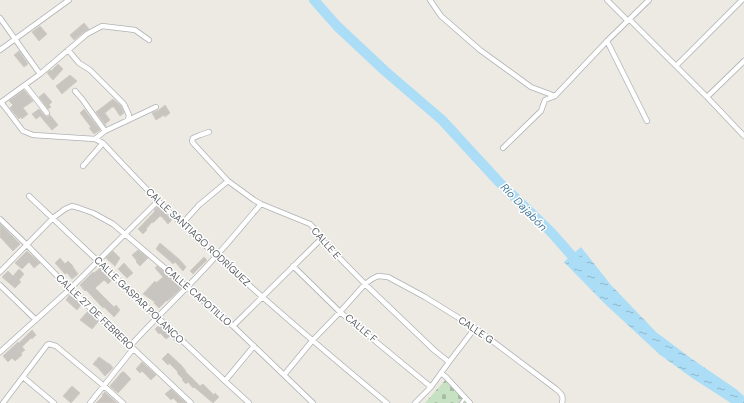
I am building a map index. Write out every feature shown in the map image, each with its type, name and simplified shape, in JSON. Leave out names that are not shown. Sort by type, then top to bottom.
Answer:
[{"type":"street","points":[[0,50],[69,0]]},
{"type":"street","points":[[430,0],[441,16],[480,50],[531,86],[555,96]]},
{"type":"street","points":[[607,0],[744,134]]},
{"type":"street","points":[[503,148],[541,111],[545,100],[555,96],[649,0]]},
{"type":"street","points":[[676,66],[742,0]]},
{"type":"street","points":[[0,18],[40,74]]},
{"type":"street","points":[[1,103],[40,74],[87,34],[102,26],[135,30],[149,40]]},
{"type":"street","points":[[607,42],[647,121]]},
{"type":"street","points":[[68,50],[79,63],[90,70],[124,104],[129,115],[128,120]]},
{"type":"street","points":[[707,97],[744,62]]},
{"type":"street","points":[[25,85],[47,113]]},
{"type":"street","points":[[74,91],[105,131]]},
{"type":"street","name":"CALLE SANTIAGO RODRÍGUEZ","points":[[1,103],[24,131],[28,133],[95,139],[103,143],[182,224],[312,341],[387,403]]},
{"type":"street","points":[[95,139],[105,131],[156,107]]},
{"type":"street","name":"CALLE E","points":[[209,132],[193,138],[193,144],[228,180],[261,204],[310,224],[321,239],[365,284],[434,350],[449,362]]},
{"type":"street","points":[[83,166],[103,143]]},
{"type":"street","points":[[182,224],[199,205],[228,180]]},
{"type":"street","name":"CALLE GASPAR POLANCO","points":[[29,196],[250,403]]},
{"type":"street","points":[[0,352],[70,289],[158,201]]},
{"type":"street","points":[[90,403],[131,348],[157,317],[217,256],[261,204]]},
{"type":"street","name":"CALLE CAPOTILLO","points":[[53,218],[65,209],[72,206],[113,224],[233,326],[313,403]]},
{"type":"street","points":[[0,272],[53,218]]},
{"type":"street","name":"CALLE 27 DE FEBRERO","points":[[0,219],[131,348],[192,403]]},
{"type":"street","points":[[233,326],[321,239]]},
{"type":"street","name":"CALLE F","points":[[293,266],[340,312],[431,387]]},
{"type":"street","name":"CALLE G","points":[[365,284],[378,276],[388,277],[426,297],[475,328],[556,389],[562,394],[563,401]]},
{"type":"street","points":[[284,375],[312,341],[365,284]]},
{"type":"street","points":[[0,285],[36,320]]},
{"type":"street","points":[[415,403],[431,387],[475,328]]},
{"type":"street","points":[[3,403],[49,344],[56,346],[123,403]]},
{"type":"street","points":[[225,381],[254,346]]},
{"type":"street","points":[[441,373],[470,403]]},
{"type":"street","points":[[23,377],[54,403]]},
{"type":"lane","points":[[461,403],[466,398]]},
{"type":"green space","points":[[447,378],[470,403],[425,403]]},
{"type":"water","points":[[581,247],[611,285],[656,332],[736,389],[744,396],[744,403],[731,403],[692,378],[659,354],[603,302],[564,262]]},
{"type":"building","points":[[84,23],[89,29],[74,40],[70,35]]},
{"type":"building","points":[[40,26],[47,34],[39,41],[32,32]]},
{"type":"building","points":[[19,51],[28,64],[24,67],[14,55]]},
{"type":"building","points":[[58,64],[63,69],[53,80],[47,73]]},
{"type":"building","points":[[70,75],[77,81],[62,94],[56,86]]},
{"type":"building","points":[[24,90],[33,101],[23,108],[28,114],[22,119],[21,117],[19,119],[10,108],[13,105],[9,101]]},
{"type":"building","points":[[44,93],[52,102],[49,105],[51,107],[48,109],[39,97]]},
{"type":"building","points":[[113,99],[121,106],[124,113],[120,116],[114,107],[112,107],[105,113],[110,120],[105,124],[106,126],[96,112]]},
{"type":"building","points":[[165,105],[170,113],[165,117],[164,115],[156,120],[152,113]]},
{"type":"building","points":[[39,109],[45,116],[48,117],[50,115],[58,125],[52,130],[40,116],[36,119],[32,114]]},
{"type":"building","points":[[84,109],[100,130],[94,134],[89,128],[91,127],[80,113]]},
{"type":"building","points":[[158,206],[172,220],[168,224],[160,216],[153,223],[152,222],[143,234],[138,229]]},
{"type":"building","points":[[0,224],[20,244],[13,251],[0,237]]},
{"type":"building","points":[[160,243],[186,267],[183,271],[175,262],[173,264],[156,249]]},
{"type":"building","points":[[138,250],[148,258],[140,266],[132,255]]},
{"type":"building","points":[[27,251],[40,263],[34,268],[29,262],[22,269],[15,263]]},
{"type":"building","points":[[113,251],[120,258],[115,266],[106,258]]},
{"type":"building","points":[[204,257],[207,260],[193,274],[190,271]]},
{"type":"building","points":[[60,258],[65,264],[68,261],[78,274],[72,279],[55,263]]},
{"type":"building","points":[[124,263],[133,273],[127,278],[118,269]]},
{"type":"building","points":[[157,266],[182,287],[159,308],[154,303],[155,302],[143,294],[155,281],[156,283],[163,277],[155,268]]},
{"type":"building","points":[[100,268],[112,280],[108,284],[104,280],[95,288],[114,307],[116,305],[120,310],[114,317],[80,285],[93,272],[94,273]]},
{"type":"building","points":[[19,269],[24,274],[19,280],[21,282],[15,288],[2,277],[8,271],[13,276]]},
{"type":"building","points":[[70,294],[81,305],[77,310],[66,300]]},
{"type":"building","points":[[88,311],[99,321],[92,329],[80,320]]},
{"type":"building","points":[[160,324],[178,342],[177,343],[170,336],[166,339],[160,333],[159,334],[155,329]]},
{"type":"building","points":[[32,330],[36,335],[22,347],[25,350],[21,353],[22,355],[15,361],[12,358],[8,362],[3,356]]},
{"type":"building","points":[[168,353],[200,386],[203,384],[214,395],[215,393],[219,397],[213,403],[194,387],[193,388],[188,382],[186,384],[177,373],[178,372],[169,363],[168,365],[162,359]]},
{"type":"building","points":[[99,357],[110,364],[113,368],[105,376],[93,364]]},
{"type":"building","points":[[142,362],[156,375],[151,380],[142,371],[140,373],[136,369]]},
{"type":"building","points":[[122,372],[124,372],[131,379],[118,393],[110,386]]},
{"type":"building","points":[[72,386],[80,393],[71,403],[63,396]]},
{"type":"building","points":[[171,389],[186,403],[178,403],[173,398],[171,400],[165,394]]},
{"type":"building","points":[[105,392],[117,403],[96,403]]},
{"type":"waterway","name":"Río Dajabón","points":[[314,0],[337,26],[385,71],[442,120],[499,182],[551,232],[580,265]]}]
